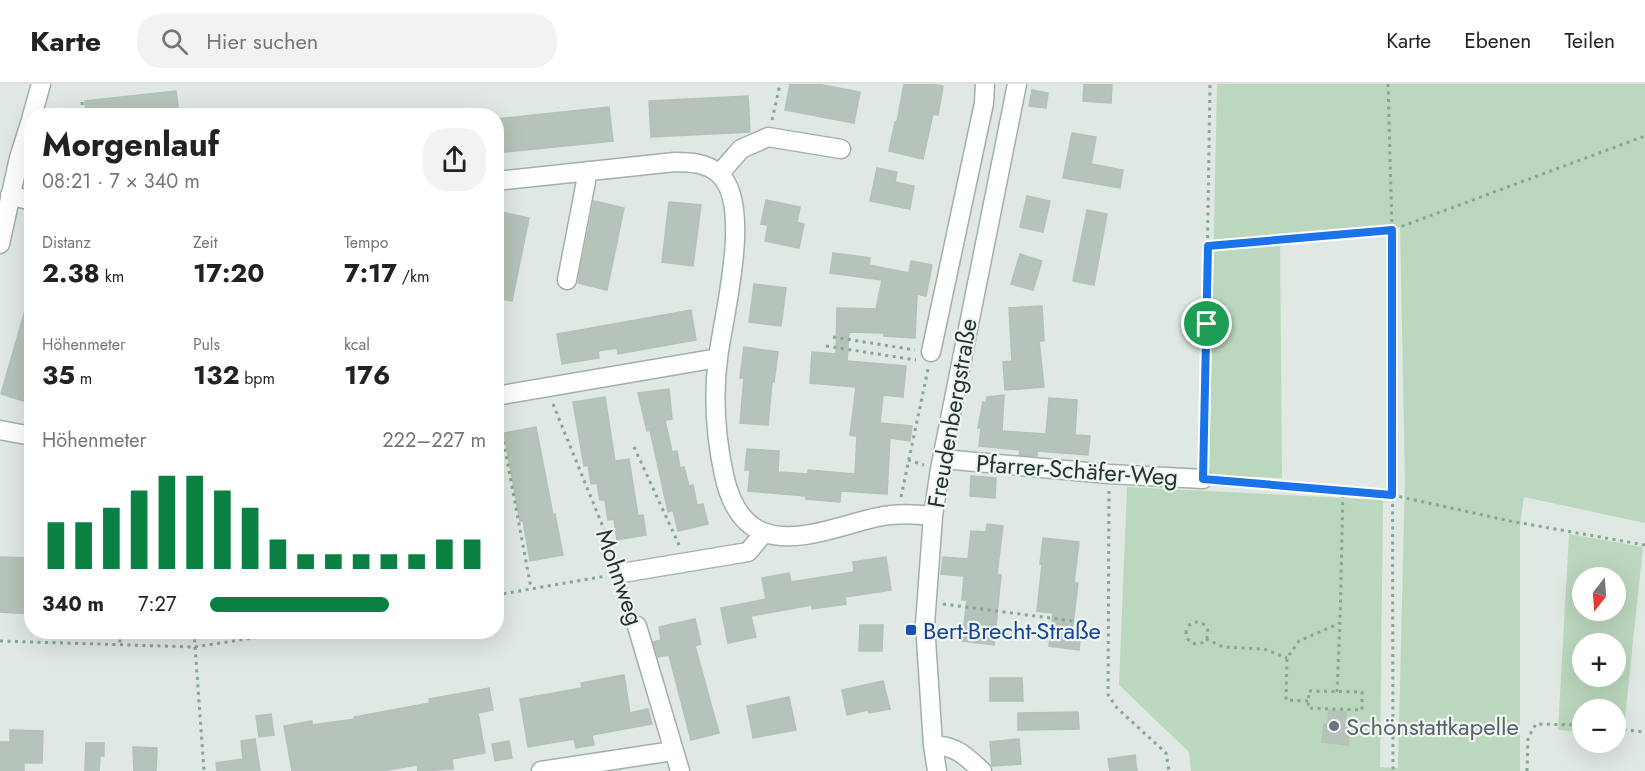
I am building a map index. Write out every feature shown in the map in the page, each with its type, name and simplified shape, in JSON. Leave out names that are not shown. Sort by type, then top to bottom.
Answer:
[{"type":"street","points":[[34,108],[41,84]]},
{"type":"street","name":"Freudenbergstraße","points":[[931,357],[984,103],[985,84]]},
{"type":"street","name":"Freudenbergstraße","points":[[937,771],[933,745],[925,624],[933,516],[942,459],[1017,84]]},
{"type":"street","points":[[720,173],[741,149],[768,136],[841,149]]},
{"type":"street","points":[[0,244],[24,145]]},
{"type":"street","points":[[504,180],[683,162],[706,166],[720,173],[729,187],[735,218],[732,273],[718,358],[715,401],[719,455],[726,487],[741,515],[764,532],[780,536],[801,535],[898,514],[933,516]]},
{"type":"street","points":[[567,280],[588,171]]},
{"type":"street","points":[[10,195],[24,199]]},
{"type":"street","points":[[504,395],[718,358]]},
{"type":"street","points":[[0,429],[24,434]]},
{"type":"street","name":"Pfarrer-Schäfer-Weg","points":[[942,459],[1109,474],[1203,479]]},
{"type":"street","points":[[622,573],[748,552],[764,532]]},
{"type":"street","name":"Mohnweg","points":[[637,626],[680,771]]},
{"type":"street","points":[[933,745],[947,745],[960,751],[982,771]]},
{"type":"street","points":[[541,771],[673,751]]},
{"type":"path","points":[[768,136],[780,84]]},
{"type":"path","points":[[1203,479],[1210,84]]},
{"type":"path","points":[[1388,84],[1392,230],[1393,771]]},
{"type":"path","points":[[82,102],[82,108]]},
{"type":"path","points":[[1208,246],[1392,230],[1645,136]]},
{"type":"path","points":[[833,337],[931,357]]},
{"type":"path","points":[[826,346],[931,357]]},
{"type":"path","points":[[898,514],[931,357]]},
{"type":"path","name":"Mohnweg","points":[[546,387],[622,573],[637,626]]},
{"type":"path","points":[[504,445],[531,588]]},
{"type":"path","points":[[634,447],[687,563]]},
{"type":"path","points":[[1109,474],[1108,695],[1117,708],[1166,753],[1169,771]]},
{"type":"path","name":"Pfarrer-Schäfer-Weg","points":[[1203,479],[1392,495],[1510,521],[1645,545]]},
{"type":"path","points":[[1337,692],[1343,491]]},
{"type":"path","points":[[504,593],[622,573]]},
{"type":"path","points":[[927,601],[1081,622]]},
{"type":"path","points":[[1195,623],[1202,624],[1207,632],[1206,639],[1198,644],[1191,642],[1186,636],[1188,626],[1195,623]]},
{"type":"path","points":[[1308,701],[1286,700],[1287,658],[1299,641],[1340,623]]},
{"type":"path","points":[[120,639],[120,646]]},
{"type":"path","points":[[194,639],[204,771]]},
{"type":"path","points":[[0,641],[194,647],[247,639]]},
{"type":"path","points":[[1206,639],[1223,648],[1264,649],[1287,658]]},
{"type":"path","points":[[1309,691],[1362,692],[1362,710],[1308,708],[1308,701],[1309,691]]},
{"type":"path","points":[[1527,771],[1528,738],[1536,724],[1572,725]]},
{"type":"path","points":[[1626,730],[1645,732]]},
{"type":"green space","points":[[1217,84],[1645,84],[1645,523],[1524,497],[1520,525],[1520,771],[1191,771],[1189,752],[1119,685],[1127,487],[1383,500],[1380,767],[1398,768],[1405,478],[1400,227],[1280,236],[1282,478],[1209,475]]},
{"type":"green space","points":[[1569,534],[1643,547],[1626,708],[1626,699],[1572,699],[1572,731],[1558,730]]},
{"type":"building","points":[[790,84],[817,84],[860,92],[854,123],[785,110]]},
{"type":"building","points":[[904,84],[943,86],[938,115],[933,114],[923,159],[889,151]]},
{"type":"building","points":[[1084,84],[1112,84],[1111,103],[1083,101]]},
{"type":"building","points":[[1032,90],[1048,93],[1046,108],[1029,106]]},
{"type":"building","points":[[176,91],[178,107],[85,108],[85,101]]},
{"type":"building","points":[[748,96],[750,132],[651,137],[649,101]]},
{"type":"building","points":[[609,107],[613,141],[504,152],[504,118]]},
{"type":"building","points":[[1072,133],[1096,137],[1091,164],[1123,170],[1120,188],[1063,178]]},
{"type":"building","points":[[877,168],[897,172],[895,182],[914,186],[910,209],[870,201]]},
{"type":"building","points":[[1027,196],[1050,201],[1043,232],[1020,227]]},
{"type":"building","points":[[766,200],[800,207],[797,222],[804,224],[799,248],[765,241],[768,225],[761,224]]},
{"type":"building","points":[[594,201],[624,208],[607,290],[578,283]]},
{"type":"building","points":[[669,202],[701,205],[693,266],[662,262]]},
{"type":"building","points":[[1087,210],[1107,214],[1094,285],[1073,281]]},
{"type":"building","points":[[504,213],[529,218],[512,301],[504,300]]},
{"type":"building","points":[[833,253],[870,258],[869,265],[909,273],[911,261],[932,265],[926,296],[917,294],[915,338],[884,336],[884,333],[849,332],[847,361],[906,366],[903,397],[883,395],[880,423],[912,426],[910,441],[890,438],[887,494],[841,491],[840,502],[806,499],[806,496],[748,491],[750,470],[745,470],[747,449],[779,451],[778,472],[808,474],[808,470],[855,474],[857,436],[850,435],[856,387],[810,383],[812,352],[836,354],[837,308],[876,309],[882,280],[830,273]]},
{"type":"building","points":[[1020,254],[1042,261],[1033,290],[1011,284]]},
{"type":"building","points":[[754,284],[786,288],[781,326],[749,322]]},
{"type":"building","points":[[1042,306],[1044,341],[1039,341],[1044,387],[1005,390],[1003,362],[1012,361],[1009,308]]},
{"type":"building","points":[[691,310],[696,340],[618,354],[617,348],[598,351],[599,358],[562,364],[557,334]]},
{"type":"building","points":[[24,314],[24,401],[1,394]]},
{"type":"building","points":[[744,347],[778,352],[774,382],[772,382],[768,425],[740,423],[744,378],[740,378]]},
{"type":"building","points":[[669,389],[672,419],[665,420],[672,452],[677,451],[680,468],[684,467],[689,486],[693,485],[697,505],[703,504],[708,524],[678,531],[673,510],[668,512],[650,430],[647,431],[638,393]]},
{"type":"building","points":[[1004,395],[1002,431],[1046,434],[1049,398],[1077,400],[1075,435],[1090,436],[1088,455],[1037,451],[1037,456],[1019,455],[1020,450],[979,446],[981,428],[978,428],[983,402],[986,403],[987,397]]},
{"type":"building","points":[[605,397],[615,461],[629,459],[638,516],[643,515],[646,535],[617,540],[614,519],[608,520],[605,500],[600,500],[597,483],[591,484],[588,465],[584,466],[573,402]]},
{"type":"building","points":[[536,427],[563,555],[530,561],[523,521],[520,521],[504,433]]},
{"type":"building","points":[[971,476],[996,478],[995,498],[970,496]]},
{"type":"building","points":[[987,524],[1003,526],[997,574],[1001,575],[994,645],[962,641],[967,600],[962,600],[964,576],[941,574],[943,557],[968,559],[971,531],[986,532]]},
{"type":"building","points":[[1043,538],[1079,542],[1074,583],[1078,583],[1072,632],[1081,633],[1079,650],[1049,646],[1053,613],[1037,611]]},
{"type":"building","points":[[0,557],[24,558],[24,614],[0,612]]},
{"type":"building","points":[[886,557],[891,590],[845,597],[846,604],[812,609],[812,605],[751,616],[756,637],[728,643],[721,608],[766,599],[762,578],[789,573],[791,582],[854,572],[853,562]]},
{"type":"building","points":[[695,619],[701,644],[695,646],[719,733],[691,740],[669,655],[658,657],[653,642],[661,640],[659,627]]},
{"type":"building","points":[[860,625],[883,625],[882,651],[859,651]]},
{"type":"building","points":[[624,675],[630,713],[648,709],[652,724],[592,735],[594,745],[576,748],[574,739],[528,747],[520,699],[582,688],[581,683]]},
{"type":"building","points":[[990,678],[1022,678],[1023,701],[990,701]]},
{"type":"building","points":[[883,681],[890,709],[869,713],[868,710],[847,715],[842,690]]},
{"type":"building","points":[[489,688],[493,710],[478,713],[485,753],[452,759],[453,769],[418,771],[417,765],[382,771],[292,771],[284,726],[312,721],[312,725],[355,719],[354,717],[430,703],[429,699]]},
{"type":"building","points":[[789,697],[796,730],[753,738],[747,706]]},
{"type":"building","name":"Schönstattkapelle","points":[[1329,710],[1346,712],[1344,728],[1349,728],[1348,745],[1322,742],[1324,724],[1328,725]]},
{"type":"building","points":[[1078,712],[1079,729],[1018,730],[1018,713]]},
{"type":"building","points":[[271,714],[274,735],[259,737],[256,716]]},
{"type":"building","points":[[10,730],[43,731],[42,763],[24,763],[24,771],[0,771],[0,742],[10,742]]},
{"type":"building","points":[[255,739],[260,771],[217,771],[216,763],[243,759],[241,741]]},
{"type":"building","points":[[1019,739],[1021,764],[992,766],[990,742]]},
{"type":"building","points":[[509,741],[512,758],[495,761],[492,744]]},
{"type":"building","points":[[86,743],[104,743],[104,756],[100,756],[99,771],[85,771]]},
{"type":"building","points":[[133,747],[157,748],[156,771],[134,771]]},
{"type":"building","points":[[1135,755],[1137,771],[1110,771],[1108,759]]},
{"type":"place","name":"Bert-Brecht-Straße","points":[[911,630]]},
{"type":"place","name":"Schönstattkapelle","points":[[1334,726]]},
{"type":"route","points":[[1392,230],[1392,495],[1203,479],[1207,324],[1208,246],[1392,230]]}]
